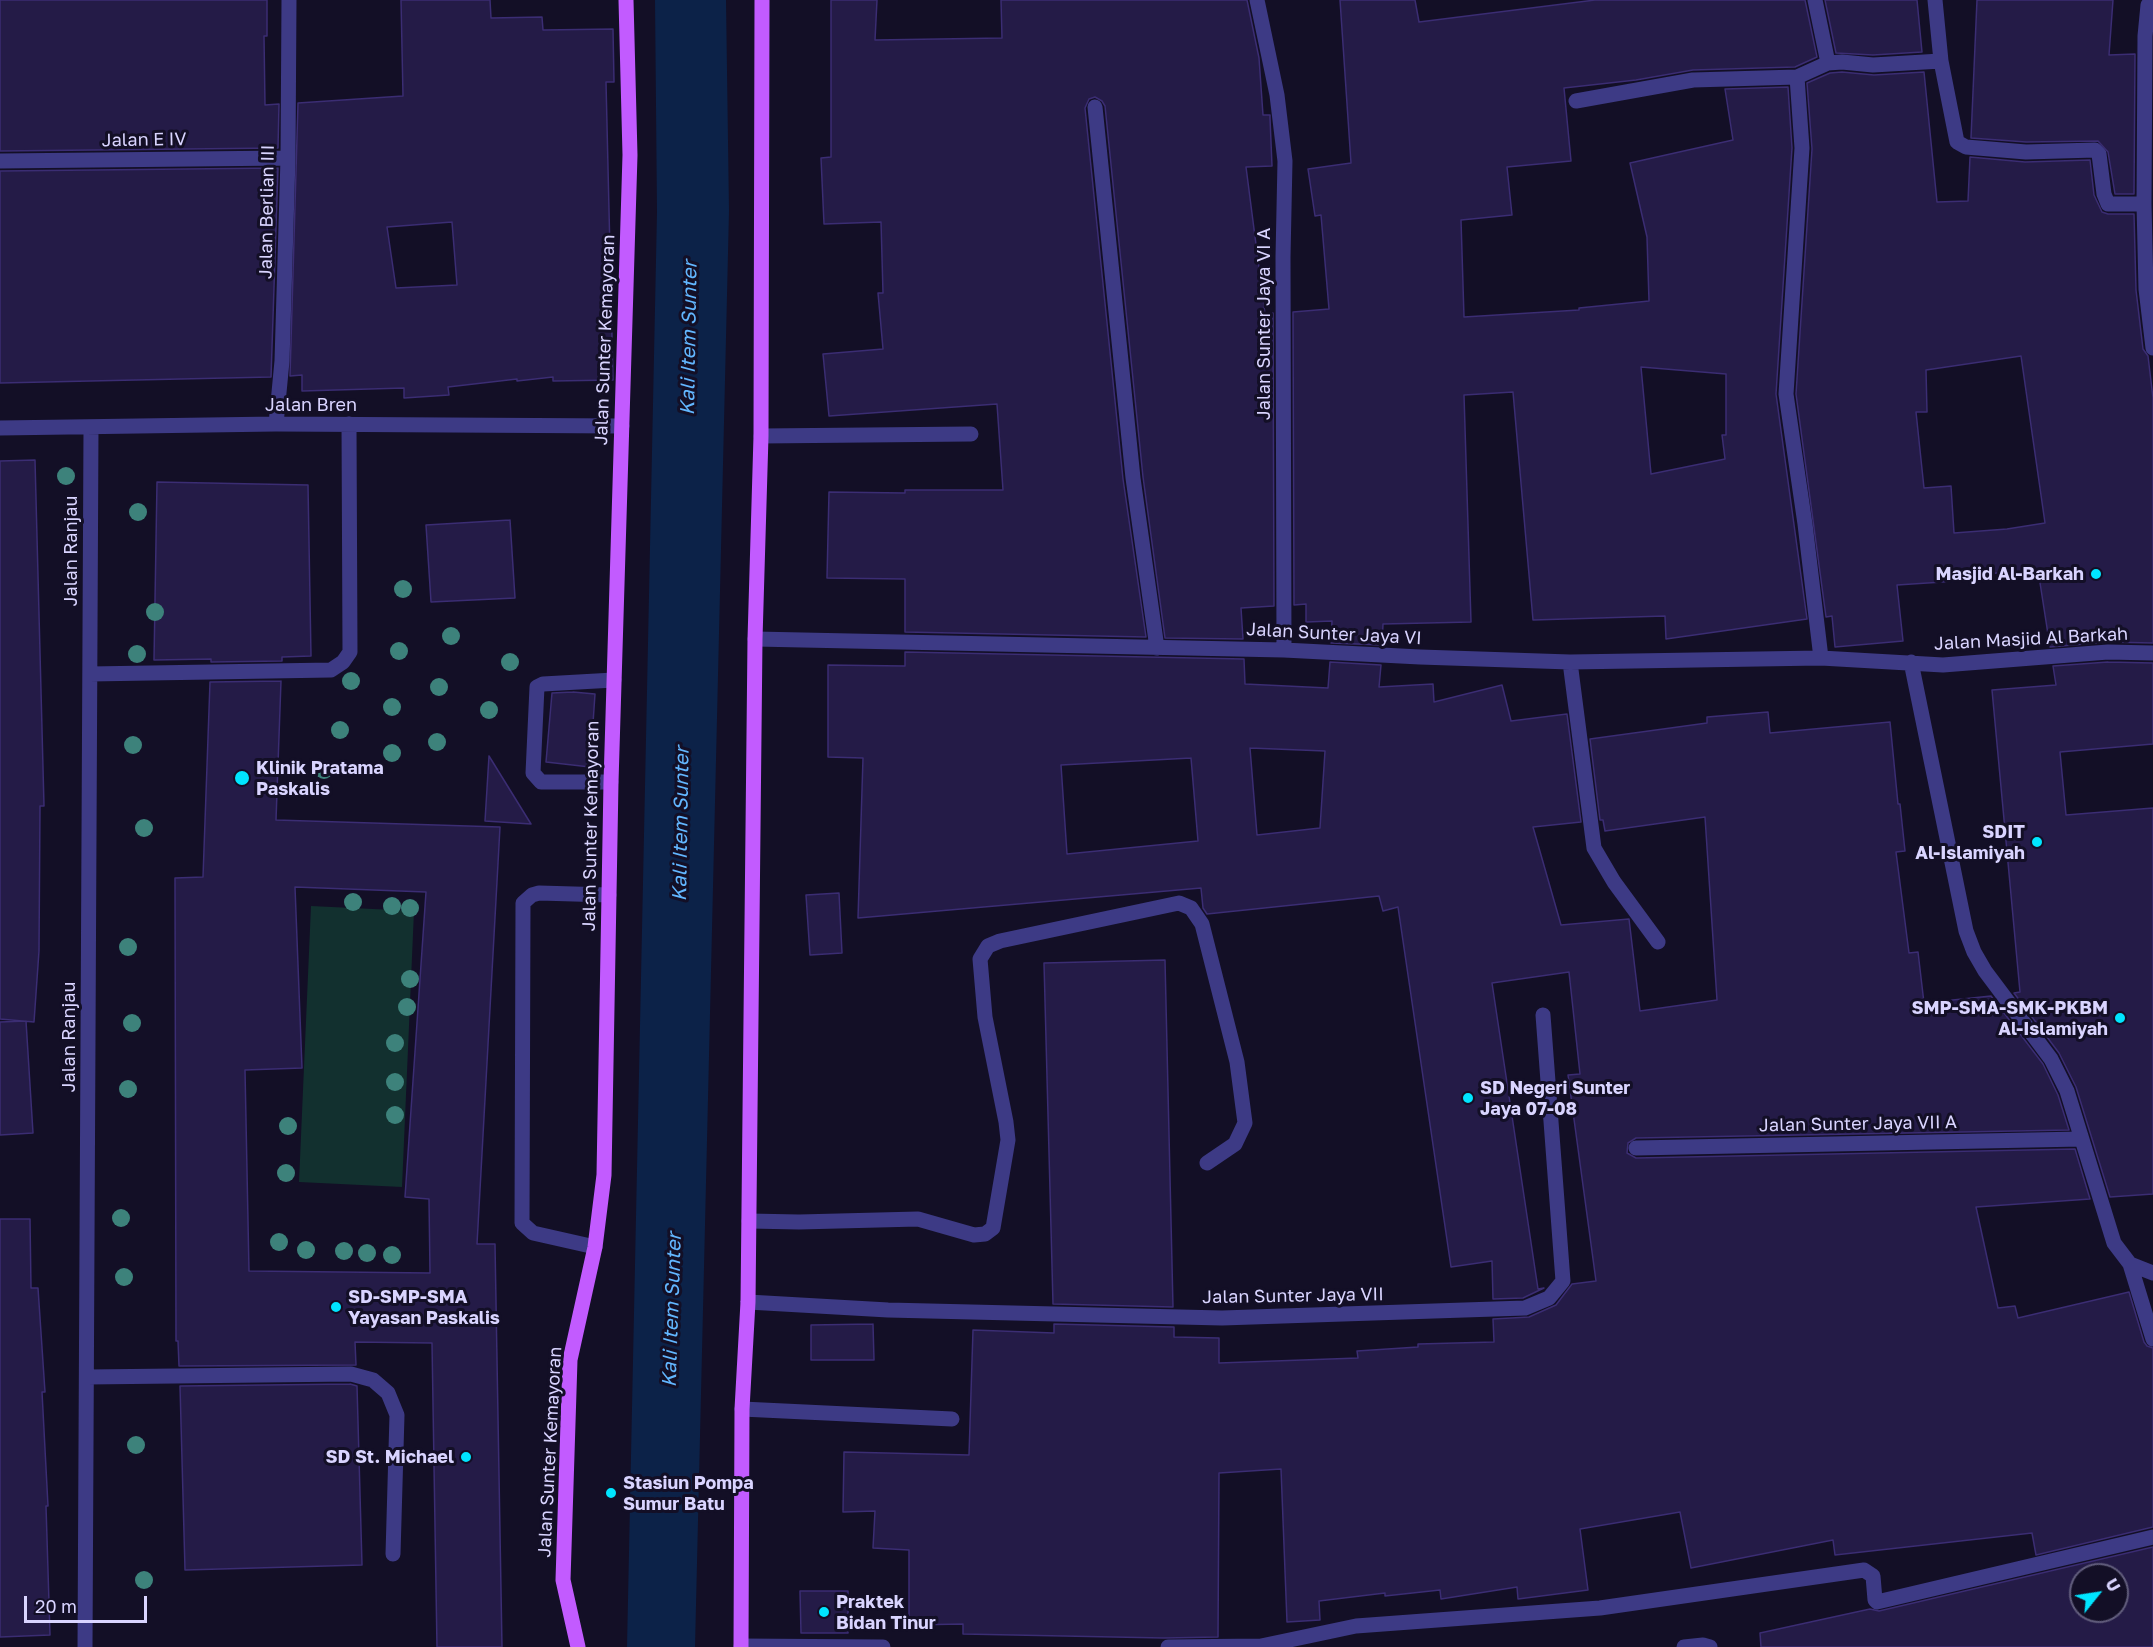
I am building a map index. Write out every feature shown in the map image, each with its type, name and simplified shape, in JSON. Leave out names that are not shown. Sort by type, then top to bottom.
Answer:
[{"type":"main road","name":"Jalan Sunter Kemayoran","points":[[578,1647],[563,1580],[570,1360],[596,1247],[604,1175],[611,782],[630,155],[626,0]]},
{"type":"main road","points":[[741,1646],[742,1409],[748,1302],[755,639],[761,436],[762,0]]},
{"type":"street","name":"Jalan Berlian III","points":[[276,424],[282,361],[290,0]]},
{"type":"street","name":"Jalan Sunter Jaya VI A","points":[[1257,0],[1277,95],[1285,161],[1283,257],[1284,650]]},
{"type":"street","points":[[1815,0],[1828,63]]},
{"type":"street","points":[[1935,0],[1941,61],[1958,142],[1961,145],[2026,152],[2095,150],[2099,154],[2104,194],[2108,204],[2144,204]]},
{"type":"street","points":[[2148,5],[2145,36],[2144,204],[2146,289],[2153,348]]},
{"type":"street","points":[[1576,101],[1693,80],[1797,77],[1828,63],[1873,65],[1941,61]]},
{"type":"street","points":[[1797,77],[1802,148],[1786,394],[1821,658]]},
{"type":"street","points":[[1095,107],[1133,478],[1157,648]]},
{"type":"street","name":"Jalan E IV","points":[[0,161],[288,158]]},
{"type":"street","name":"Jalan Bren","points":[[0,429],[276,424],[622,426]]},
{"type":"street","points":[[90,674],[331,670],[343,662],[350,652],[349,424]]},
{"type":"street","name":"Jalan Ranjau","points":[[85,1647],[91,428]]},
{"type":"street","points":[[761,436],[971,434]]},
{"type":"street","name":"Jalan Sunter Jaya VI","points":[[755,639],[1284,650],[1570,662],[1821,658],[1911,662]]},
{"type":"street","name":"Jalan Masjid Al Barkah","points":[[1911,662],[1943,665],[2108,652],[2153,653]]},
{"type":"street","points":[[1570,662],[1594,848],[1614,882],[1658,942]]},
{"type":"street","points":[[1911,662],[1966,931],[1974,952],[1985,970],[2051,1059],[2067,1091],[2109,1231],[2114,1243],[2130,1264],[2153,1339]]},
{"type":"street","points":[[611,782],[541,782],[533,773],[537,687],[543,684],[614,680]]},
{"type":"street","points":[[596,1247],[533,1233],[522,1223],[523,903],[539,892],[609,895]]},
{"type":"street","points":[[749,1221],[918,1220],[974,1235],[985,1234],[993,1228],[1008,1140],[985,1017],[980,959],[988,946],[1000,941],[1179,903],[1191,908],[1202,924],[1237,1062],[1245,1123],[1235,1144],[1207,1163]]},
{"type":"street","name":"Jalan Sunter Jaya VII","points":[[748,1302],[888,1310],[1222,1318],[1525,1308],[1549,1298],[1563,1281],[1543,1015]]},
{"type":"street","name":"Jalan Sunter Jaya VII A","points":[[1636,1148],[2080,1140]]},
{"type":"street","points":[[2130,1264],[2153,1273]]},
{"type":"street","points":[[87,1377],[351,1374],[373,1380],[388,1393],[397,1414],[393,1554]]},
{"type":"street","points":[[742,1409],[952,1419]]},
{"type":"street","points":[[1168,1647],[1261,1646],[1356,1626],[1600,1608],[1864,1570],[1873,1576],[1877,1602],[2153,1537]]},
{"type":"street","points":[[1684,1647],[1703,1645],[1710,1647]]},
{"type":"street","points":[[741,1646],[883,1647]]},
{"type":"green space","points":[[311,906],[414,911],[402,1187],[299,1182]]},
{"type":"water","name":"Kali Item Sunter","points":[[655,0],[726,0],[729,211],[695,1647],[627,1647],[657,212]]},
{"type":"building","points":[[0,0],[267,0],[267,36],[264,36],[265,105],[279,104],[278,148],[0,151]]},
{"type":"building","points":[[401,0],[490,0],[491,18],[542,17],[543,30],[613,29],[614,82],[606,82],[613,380],[553,381],[553,377],[517,381],[517,379],[448,387],[449,395],[404,398],[404,388],[302,391],[302,375],[290,376],[298,103],[403,96]],"holes":[[[452,222],[457,285],[396,288],[387,227]]]},
{"type":"building","points":[[831,0],[877,0],[875,40],[1002,38],[1001,0],[1247,0],[1259,58],[1263,115],[1270,115],[1272,166],[1246,167],[1265,314],[1273,313],[1274,606],[1241,608],[1243,639],[1165,638],[1143,477],[1105,106],[1095,97],[1089,99],[1085,108],[1123,479],[1146,637],[905,632],[905,579],[827,578],[829,492],[905,493],[905,490],[1003,490],[997,404],[829,416],[823,354],[883,349],[878,293],[883,293],[881,222],[824,224],[821,158],[831,157]]},
{"type":"building","points":[[1340,0],[1415,0],[1419,22],[1595,0],[1805,0],[1817,57],[1795,67],[1693,70],[1636,80],[1564,88],[1571,161],[1507,167],[1512,215],[1461,220],[1464,317],[1579,310],[1579,308],[1649,301],[1647,237],[1630,163],[1733,140],[1725,89],[1788,87],[1792,148],[1776,394],[1807,619],[1666,639],[1665,616],[1533,620],[1513,392],[1464,395],[1471,622],[1383,624],[1382,645],[1331,643],[1332,621],[1306,622],[1306,604],[1294,605],[1293,312],[1329,309],[1321,215],[1315,216],[1308,169],[1351,163]],"holes":[[[1641,367],[1726,374],[1726,435],[1722,435],[1725,459],[1651,474]]]},
{"type":"building","points":[[1825,0],[1917,0],[1922,52],[1873,55],[1836,53]]},
{"type":"building","points":[[1977,0],[2113,0],[2109,55],[2135,54],[2134,194],[2115,194],[2108,152],[2098,141],[2026,142],[1971,138]]},
{"type":"building","points":[[1924,72],[1937,202],[1968,201],[1970,157],[2025,162],[2090,160],[2094,195],[2102,212],[2134,214],[2136,290],[2143,349],[2148,356],[2153,398],[2153,643],[2107,642],[2050,647],[2038,570],[1957,576],[1958,581],[1897,585],[1903,641],[1835,647],[1832,616],[1826,617],[1796,394],[1812,149],[1807,83],[1830,73],[1874,75]],"holes":[[[2021,356],[2045,523],[2007,529],[1954,533],[1951,486],[1924,488],[1916,412],[1927,412],[1926,370]]]},
{"type":"building","points":[[278,168],[271,377],[0,383],[0,171]]},
{"type":"building","points":[[35,460],[44,806],[40,806],[39,951],[34,1022],[0,1019],[0,461]]},
{"type":"building","points":[[157,482],[308,485],[311,656],[282,657],[282,661],[154,660]]},
{"type":"building","points":[[510,520],[515,598],[431,602],[426,525]]},
{"type":"building","points":[[905,652],[1244,659],[1245,684],[1328,688],[1330,662],[1381,665],[1379,687],[1433,684],[1434,702],[1502,685],[1511,721],[1567,714],[1581,822],[1533,827],[1561,925],[1629,919],[1640,1011],[1717,1000],[1705,817],[1605,831],[1603,820],[1600,820],[1590,739],[1707,723],[1707,717],[1768,712],[1770,733],[1890,722],[1905,851],[1896,852],[1909,953],[1918,952],[1924,1003],[1991,996],[2043,1064],[2058,1095],[2069,1130],[1636,1138],[1628,1143],[1627,1153],[1636,1158],[2075,1149],[2090,1199],[1976,1207],[1998,1308],[2015,1306],[2018,1318],[2129,1292],[2144,1342],[2153,1348],[2153,1527],[2036,1555],[2032,1533],[1835,1555],[1833,1540],[1691,1568],[1680,1512],[1580,1529],[1588,1590],[1518,1599],[1517,1587],[1441,1599],[1440,1590],[1385,1596],[1385,1593],[1319,1601],[1320,1620],[1287,1622],[1281,1469],[1219,1473],[1218,1637],[963,1634],[963,1624],[909,1625],[909,1550],[873,1548],[875,1511],[843,1512],[844,1452],[969,1455],[973,1330],[1054,1333],[1054,1324],[1174,1327],[1174,1337],[1219,1338],[1219,1363],[1358,1358],[1357,1351],[1418,1347],[1418,1344],[1494,1342],[1493,1319],[1529,1317],[1556,1305],[1572,1284],[1596,1281],[1568,1075],[1580,1074],[1569,972],[1492,983],[1538,1289],[1544,1288],[1523,1298],[1493,1299],[1492,1261],[1451,1267],[1398,907],[1383,911],[1379,896],[1207,914],[1203,908],[1201,888],[858,918],[863,758],[828,757],[828,665],[905,666]],"holes":[[[1250,748],[1325,751],[1320,828],[1257,835]],[[1191,758],[1198,841],[1067,854],[1061,765]]]},
{"type":"building","points":[[2108,662],[2153,663],[2153,744],[2060,752],[2066,815],[2153,808],[2153,1194],[2110,1197],[2076,1087],[2059,1053],[2014,993],[2020,992],[1992,690],[2056,685],[2053,666]]},
{"type":"building","points":[[281,681],[276,820],[500,827],[477,1244],[495,1244],[502,1647],[437,1647],[432,1343],[355,1342],[356,1365],[179,1366],[178,1341],[176,1341],[175,878],[203,877],[210,682]],"holes":[[[295,887],[426,892],[405,1197],[429,1199],[430,1273],[249,1271],[245,1070],[302,1068]]]},
{"type":"building","points":[[552,693],[595,694],[590,767],[546,762]]},
{"type":"building","points":[[489,756],[531,824],[485,821]]},
{"type":"building","points":[[839,893],[842,953],[810,955],[806,895]]},
{"type":"building","points":[[1165,960],[1173,1307],[1053,1304],[1044,963]]},
{"type":"building","points":[[26,1021],[33,1133],[0,1135],[0,1022]]},
{"type":"building","points":[[0,1219],[30,1219],[31,1288],[38,1288],[45,1392],[42,1392],[48,1506],[46,1506],[50,1635],[0,1637]]},
{"type":"building","points":[[873,1324],[874,1360],[811,1360],[811,1325]]},
{"type":"building","points":[[350,1384],[357,1386],[362,1565],[185,1570],[180,1386]]},
{"type":"building","points":[[2153,1547],[2153,1647],[1761,1647],[1760,1633],[1870,1609],[1879,1611],[2069,1567],[2069,1623],[2129,1623],[2129,1563],[2084,1563]]},
{"type":"building","name":"Praktek Bidan Tinur","points":[[800,1591],[848,1591],[848,1633],[801,1633]]},
{"type":"place","name":"Masjid Al-Barkah","points":[[2096,574]]},
{"type":"place","name":"Klinik Pratama Paskalis","points":[[242,778]]},
{"type":"place","name":"SDIT Al-Islamiyah","points":[[2037,842]]},
{"type":"place","name":"SMP-SMA-SMK-PKBM Al-Islamiyah","points":[[2120,1018]]},
{"type":"place","name":"SD Negeri Sunter Jaya 07-08","points":[[1468,1098]]},
{"type":"place","name":"SD-SMP-SMA Yayasan Paskalis","points":[[336,1307]]},
{"type":"place","name":"SD St. Michael","points":[[466,1457]]},
{"type":"place","name":"Stasiun Pompa Sumur Batu","points":[[611,1493]]},
{"type":"place","name":"Praktek Bidan Tinur","points":[[824,1612]]}]
